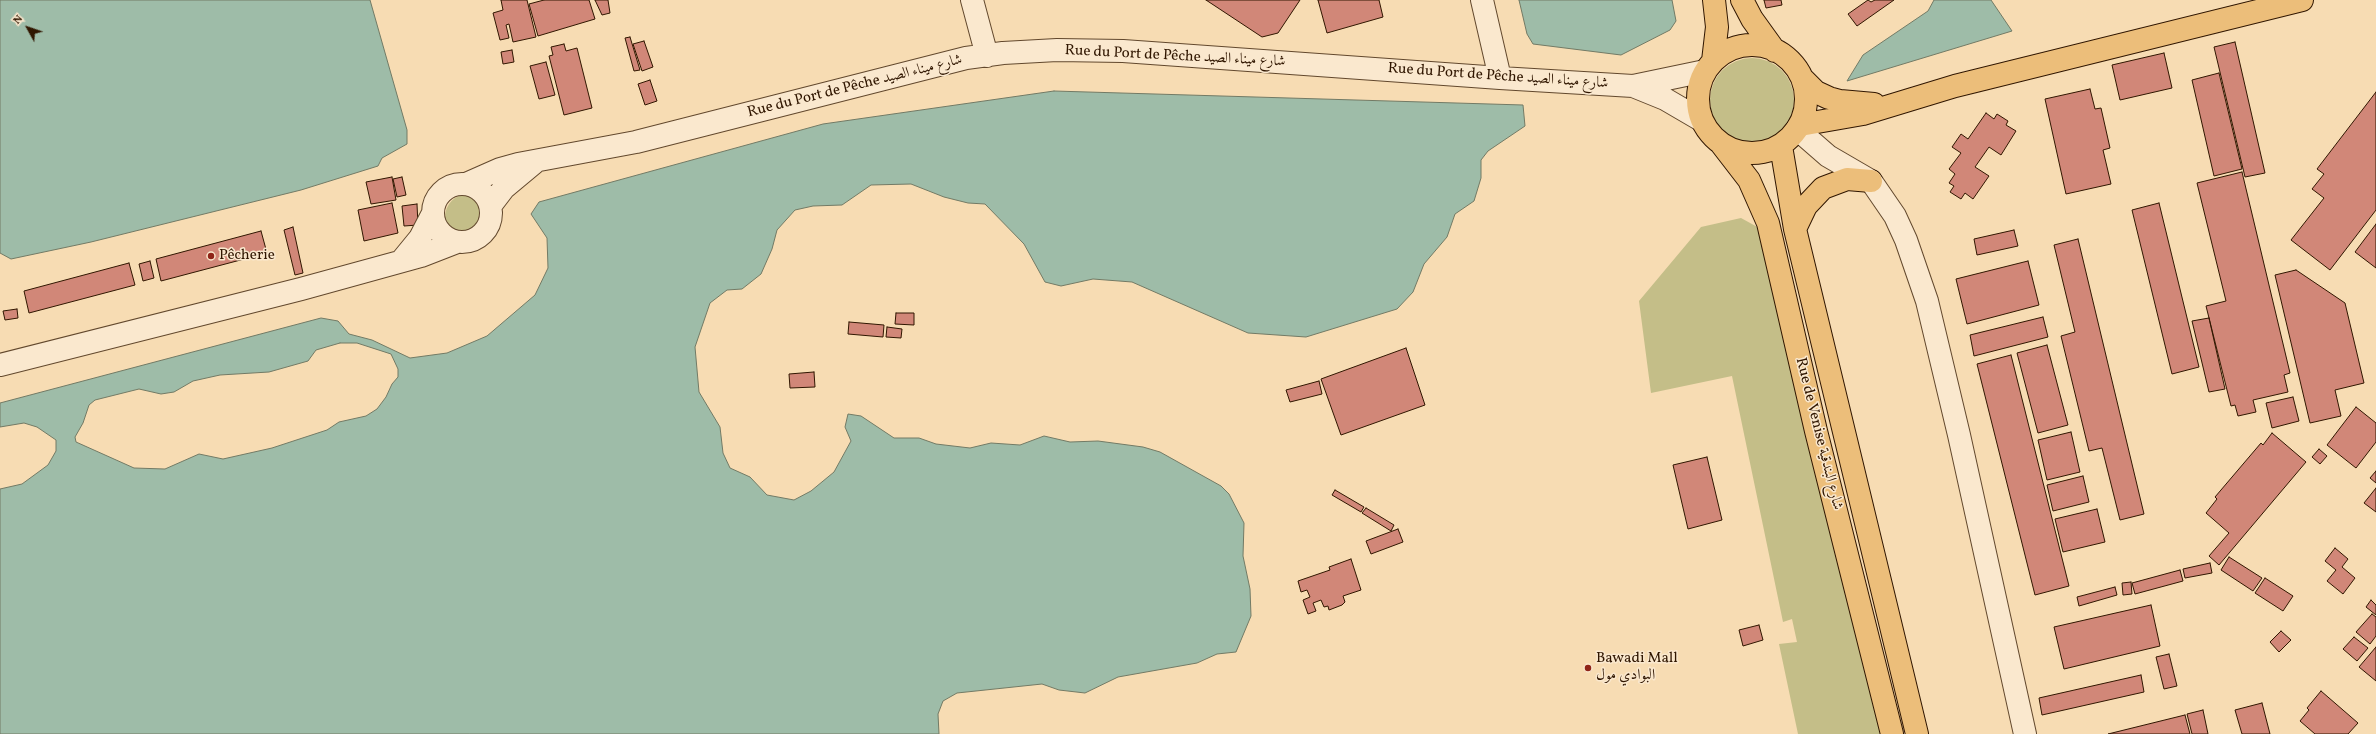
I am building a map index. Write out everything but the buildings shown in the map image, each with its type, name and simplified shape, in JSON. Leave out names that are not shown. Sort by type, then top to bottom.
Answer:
[{"type":"main road","points":[[1714,0],[1717,27],[1709,66],[1699,87],[1698,98],[1701,120],[1710,134],[1722,145],[1738,152],[1755,153],[1791,135],[1833,120],[1892,106],[2039,65],[2302,0]]},
{"type":"main road","points":[[1742,0],[1752,19],[1775,51]]},
{"type":"main road","points":[[1709,66],[1728,51],[1740,46],[1753,45],[1775,51],[1791,62],[1804,80],[1816,92],[1840,101],[1892,106]]},
{"type":"main road","points":[[1791,135],[1806,102],[1804,80]]},
{"type":"main road","name":"Rue de Venise شارع البندقية","points":[[1791,135],[1795,229],[1917,734]]},
{"type":"main road","name":"Rue de Venise شارع البندقية","points":[[1722,145],[1749,180],[1768,223],[1814,424],[1892,734]]},
{"type":"main road","points":[[1795,229],[1806,206],[1823,188],[1846,179],[1871,182]]},
{"type":"street","points":[[972,0],[987,56]]},
{"type":"street","points":[[1482,0],[1500,78]]},
{"type":"street","name":"Rue du Port de Pêche شارع ميناء الصيد","points":[[466,184],[500,169],[636,142],[966,58],[987,56],[1057,50],[1123,51],[1633,86],[1709,66]]},
{"type":"street","name":"Rue du Port de Pêche شارع ميناء الصيد","points":[[1633,86],[1665,99],[1701,120]]},
{"type":"street","points":[[1791,135],[1871,182],[1898,222],[1927,301],[1959,435],[2025,734]]},
{"type":"street","name":"Rue du Port de Pêche شارع ميناء الصيد","points":[[491,205],[504,188],[536,161]]},
{"type":"street","points":[[0,365],[301,289],[427,254],[456,242],[468,242],[479,237],[488,228],[492,217],[491,205],[482,190],[466,184],[454,185],[446,189],[439,196],[433,213],[420,238],[402,260]]},
{"type":"street","points":[[433,213],[438,229],[449,239],[456,242]]},
{"type":"shaded area","points":[[0,0],[370,0],[407,130],[407,144],[382,158],[378,166],[301,190],[91,242],[11,259],[0,253]]},
{"type":"shaded area","points":[[1519,0],[1672,0],[1676,21],[1670,30],[1621,55],[1533,44],[1527,34]]},
{"type":"shaded area","points":[[1934,0],[1991,0],[2012,31],[1847,81],[1863,55],[1928,11]]},
{"type":"shaded area","points":[[1744,58],[1760,58],[1776,65],[1787,76],[1794,92],[1794,108],[1791,116],[1782,130],[1776,135],[1760,142],[1744,142],[1728,135],[1717,124],[1710,108],[1710,92],[1717,76],[1728,65]]},
{"type":"shaded area","points":[[1054,91],[1523,105],[1525,126],[1488,151],[1481,160],[1481,178],[1474,201],[1455,214],[1447,237],[1424,264],[1413,292],[1397,309],[1306,337],[1248,333],[1132,282],[1093,279],[1061,286],[1045,282],[1024,244],[985,204],[968,203],[944,197],[911,184],[871,185],[842,205],[813,206],[795,210],[777,230],[772,249],[761,274],[742,289],[727,290],[710,303],[695,347],[699,392],[720,427],[723,453],[730,468],[750,477],[767,495],[794,500],[811,491],[834,472],[851,441],[845,427],[848,414],[861,416],[894,438],[919,438],[936,444],[970,448],[991,443],[1020,445],[1044,436],[1070,442],[1098,441],[1143,447],[1160,452],[1221,486],[1229,494],[1244,523],[1243,556],[1250,589],[1251,616],[1236,652],[1217,654],[1197,663],[1118,677],[1085,693],[1059,690],[1042,684],[957,693],[943,701],[938,714],[939,734],[0,734],[0,489],[22,484],[48,465],[56,451],[56,440],[37,427],[24,423],[0,427],[0,403],[321,318],[338,321],[349,334],[372,340],[410,358],[447,353],[487,336],[535,295],[548,268],[547,238],[531,214],[539,202],[823,124]],"holes":[[[340,343],[357,343],[391,354],[398,369],[398,377],[377,409],[366,416],[339,422],[327,430],[272,448],[223,459],[199,454],[165,469],[134,468],[76,442],[75,437],[83,423],[89,405],[95,400],[139,389],[161,394],[174,392],[193,381],[220,375],[269,372],[308,361],[316,350]]]},
{"type":"shaded area","points":[[468,194],[481,198],[487,204],[491,217],[487,230],[481,236],[468,240],[455,236],[449,230],[445,217],[449,204],[455,198]]},
{"type":"shaded area","points":[[1741,218],[1761,229],[1884,734],[1798,734],[1779,644],[1797,642],[1792,619],[1783,622],[1732,376],[1651,393],[1639,301],[1701,227]]},
{"type":"place","name":"Pêcherie","points":[[211,256]]},
{"type":"place","name":"Bawadi Mall البوادي مول","points":[[1588,668]]}]
